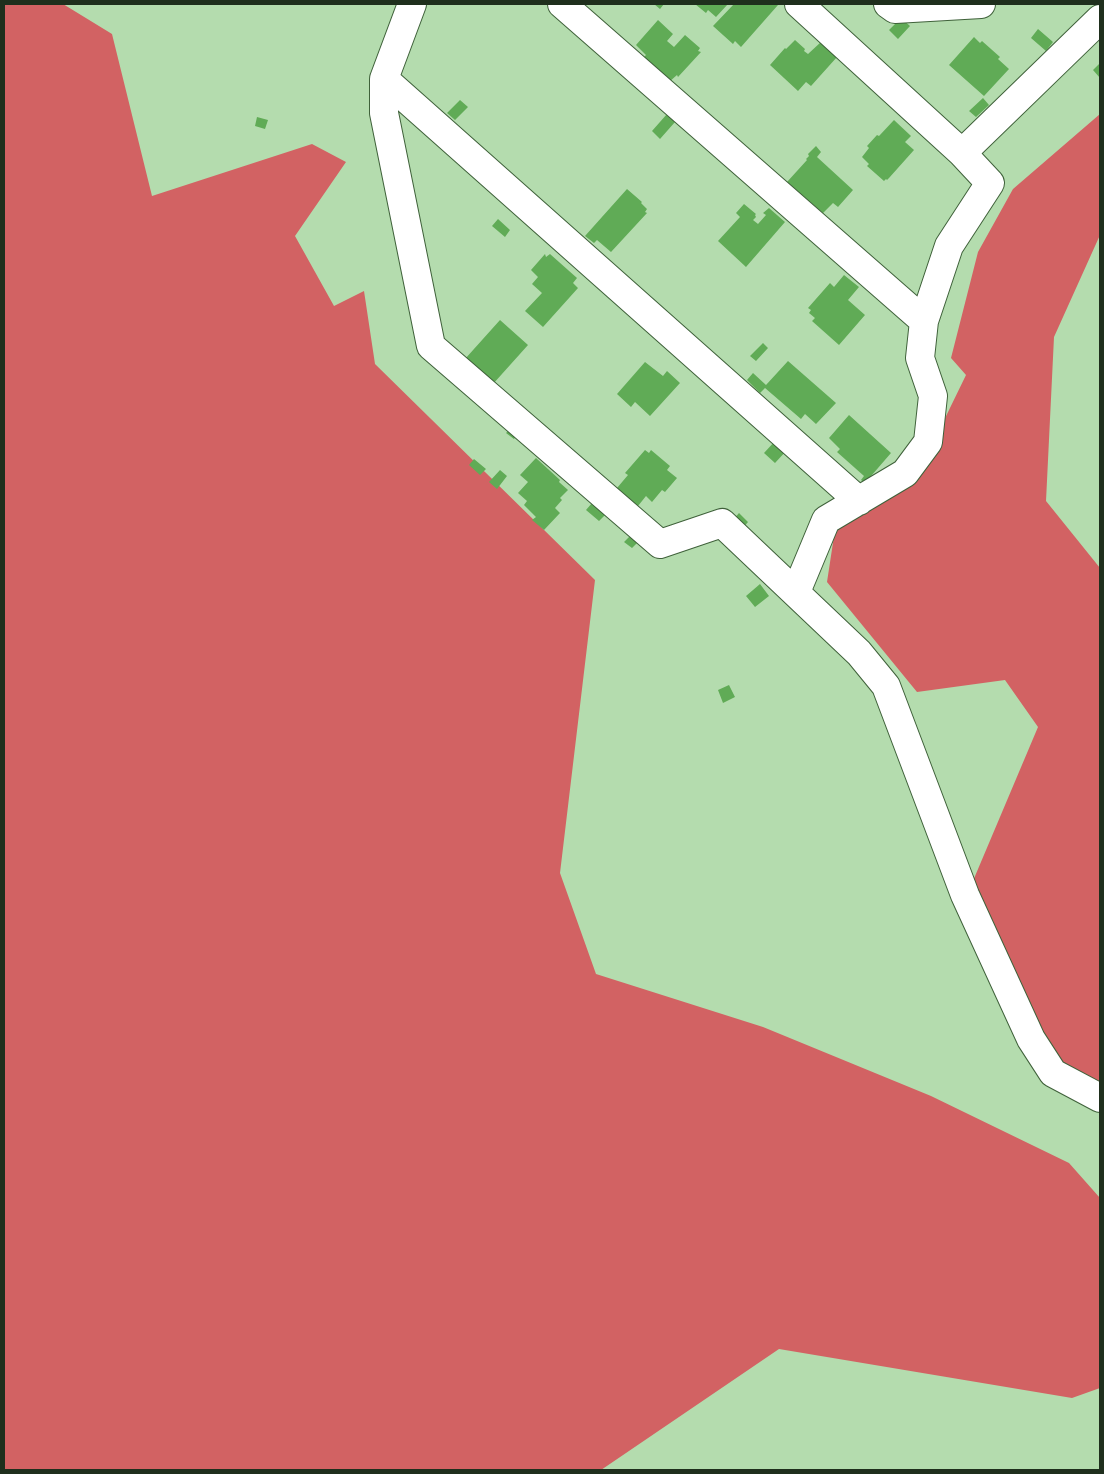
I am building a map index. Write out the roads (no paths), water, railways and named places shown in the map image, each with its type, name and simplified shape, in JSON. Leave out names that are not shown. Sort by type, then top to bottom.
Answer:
[{"type":"street","points":[[412,4],[384,79],[384,113],[431,346],[660,544],[722,523],[859,653],[886,686],[965,895],[1031,1039],[1053,1072],[1100,1098]]},
{"type":"street","points":[[562,4],[924,321]]},
{"type":"street","points":[[796,592],[826,520],[905,473],[928,442],[933,396],[920,358],[924,321],[949,246],[990,183],[962,153],[799,4]]},
{"type":"street","points":[[888,4],[895,9],[981,4]]},
{"type":"street","points":[[962,153],[1100,19]]},
{"type":"street","points":[[384,79],[859,501]]}]
